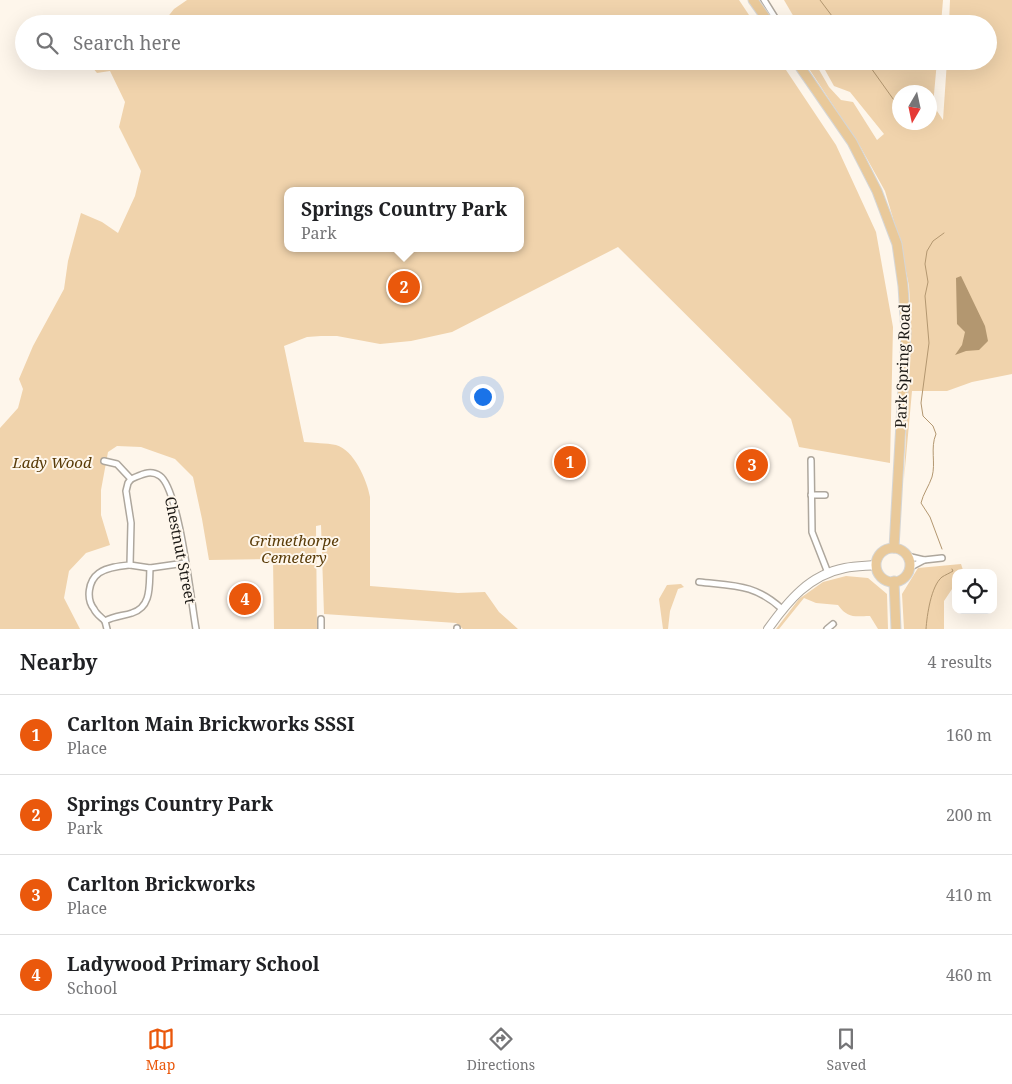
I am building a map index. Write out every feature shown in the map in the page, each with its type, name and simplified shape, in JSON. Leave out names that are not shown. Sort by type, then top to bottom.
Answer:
[{"type":"main road","points":[[753,0],[764,15]]},
{"type":"main road","name":"Park Spring Road","points":[[802,70],[852,142],[877,191],[897,244],[904,286],[906,333],[894,548]]},
{"type":"main road","points":[[894,548],[902,550],[908,556],[910,568],[904,577],[894,582],[881,577],[876,565],[876,560],[881,552],[894,548]]},
{"type":"main road","points":[[894,582],[896,629]]},
{"type":"street","points":[[764,0],[773,15]]},
{"type":"street","points":[[811,460],[812,532],[828,573]]},
{"type":"street","points":[[104,461],[117,464],[131,479],[126,491],[131,523],[130,565]]},
{"type":"street","name":"Chestnut Street","points":[[131,479],[151,472],[155,473],[164,480],[175,504],[196,629]]},
{"type":"street","points":[[811,495],[825,495]]},
{"type":"street","points":[[908,556],[924,560],[942,558]]},
{"type":"street","points":[[910,568],[924,560]]},
{"type":"street","points":[[107,629],[105,621],[94,610],[89,597],[94,578],[99,573],[106,569],[130,565],[150,568],[185,563]]},
{"type":"street","points":[[768,629],[796,593],[811,581],[828,573],[846,568],[876,565]]},
{"type":"street","points":[[105,621],[132,613],[143,607],[149,594],[150,568]]},
{"type":"street","points":[[699,582],[746,587],[771,599],[782,609]]},
{"type":"street","points":[[321,619],[321,629]]},
{"type":"street","points":[[827,629],[833,624]]},
{"type":"green space","points":[[187,0],[739,0],[749,15],[169,15]]},
{"type":"green space","points":[[784,0],[943,0],[942,15],[793,15]]},
{"type":"green space","points":[[950,0],[1012,0],[1012,374],[972,382],[947,391],[912,391],[904,479],[911,322],[909,286],[900,242],[885,191],[861,148],[810,70],[819,70],[829,87],[841,100],[853,102],[877,140],[884,134],[850,92],[834,86],[825,70],[936,70],[935,85],[892,85],[892,130],[937,130],[937,111],[943,120],[946,70],[997,70],[997,15],[949,15]]},
{"type":"green space","points":[[94,70],[786,70],[836,145],[876,232],[893,327],[890,463],[799,447],[791,419],[618,247],[452,332],[411,341],[380,344],[337,336],[307,337],[284,346],[304,442],[332,444],[343,448],[359,466],[366,482],[370,497],[370,586],[458,593],[485,592],[499,612],[518,629],[463,629],[456,623],[324,614],[321,525],[316,526],[317,629],[274,629],[273,559],[209,560],[193,477],[175,459],[141,447],[117,446],[108,452],[101,490],[101,515],[110,545],[86,553],[69,571],[64,598],[80,629],[0,629],[0,428],[18,408],[23,389],[19,379],[33,346],[64,289],[68,261],[81,213],[102,222],[118,233],[135,196],[141,171],[119,127],[125,102],[110,71],[97,73]]},
{"type":"green space","points":[[961,564],[963,569],[952,569],[952,589],[944,601],[944,629],[904,629],[902,594],[918,568]]},
{"type":"green space","points":[[846,576],[868,578],[887,594],[888,629],[878,629],[870,616],[852,616],[845,613],[838,605],[816,603],[804,598],[779,629],[776,629],[799,599],[823,582]]},
{"type":"green space","points":[[681,584],[684,587],[678,589],[670,611],[668,629],[663,629],[659,599],[667,585]]},
{"type":"shaded area","points":[[961,276],[985,326],[988,341],[979,350],[966,351],[955,355],[962,345],[965,332],[957,324],[956,278]]},
{"type":"waterway","points":[[820,0],[831,15]]},
{"type":"waterway","points":[[872,70],[892,97]]},
{"type":"waterway","points":[[942,549],[930,517],[921,503],[932,477],[933,445],[936,434],[933,426],[923,416],[921,403],[929,343],[925,296],[928,282],[925,264],[927,251],[933,241],[944,233]]},
{"type":"waterway","points":[[926,629],[935,587],[942,577],[952,572]]},
{"type":"place","name":"Springs Country Park","points":[[404,287]]},
{"type":"place","name":"Carlton Main Brickworks SSSI","points":[[570,462]]},
{"type":"place","name":"Carlton Brickworks","points":[[752,465]]},
{"type":"place","name":"Ladywood Primary School","points":[[245,599]]},
{"type":"park label","name":"Lady Wood","points":[[52,462]]},
{"type":"park label","name":"Grimethorpe Cemetery","points":[[294,548]]}]
